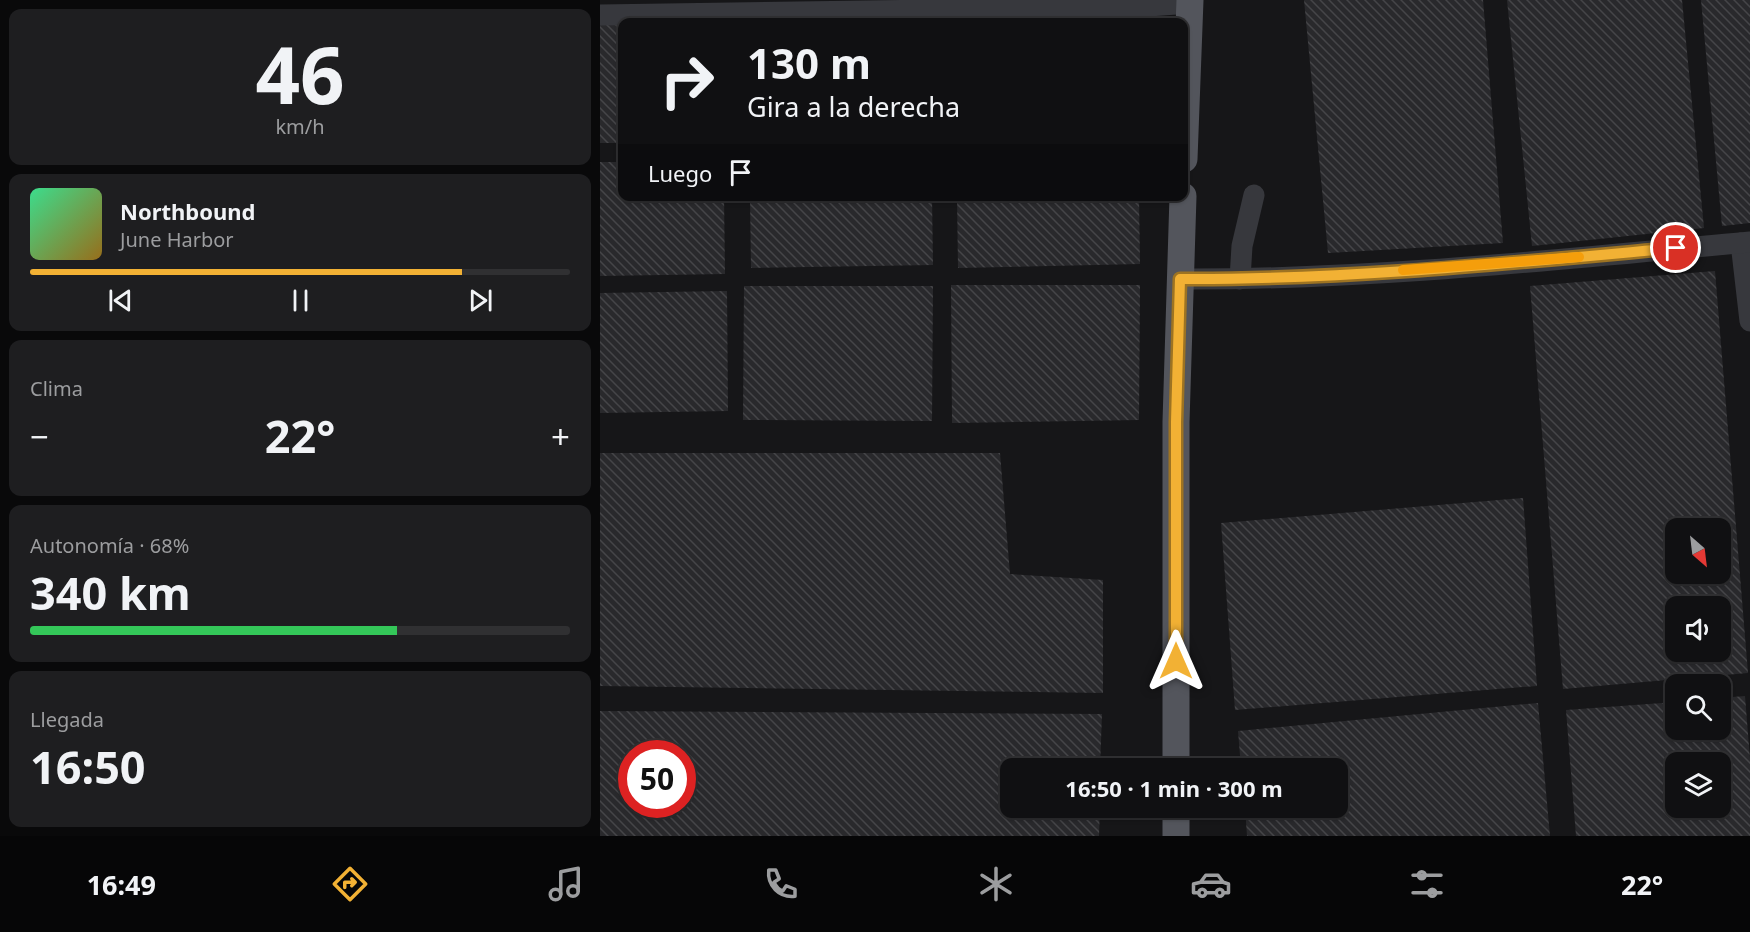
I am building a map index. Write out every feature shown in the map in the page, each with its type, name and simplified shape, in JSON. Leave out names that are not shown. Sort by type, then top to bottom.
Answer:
[{"type":"main road","points":[[1188,54],[1190,2]]},
{"type":"main road","points":[[1176,758],[1176,422],[1182,201]]},
{"type":"main road","points":[[1176,818],[1176,836]]},
{"type":"lane","points":[[600,15],[1135,7],[1190,2]]},
{"type":"lane","points":[[1239,279],[1242,246],[1254,195]]},
{"type":"lane","points":[[1180,279],[1239,279],[1501,264],[1746,242],[1750,321]]},
{"type":"building","points":[[1304,0],[1483,0],[1503,243],[1328,253]]},
{"type":"building","points":[[1507,0],[1682,0],[1704,228],[1532,246]]},
{"type":"building","points":[[1701,0],[1750,0],[1750,223],[1722,226]]},
{"type":"building","points":[[600,21],[618,21],[618,143],[600,143]]},
{"type":"building","points":[[600,162],[618,162],[618,201],[724,201],[725,274],[600,276]]},
{"type":"building","points":[[750,201],[932,201],[933,265],[751,268]]},
{"type":"building","points":[[957,201],[1139,201],[1140,264],[958,268]]},
{"type":"building","points":[[1715,271],[1748,673],[1665,674],[1665,680],[1563,689],[1530,286]]},
{"type":"building","points":[[951,285],[1140,285],[1139,420],[952,423]]},
{"type":"building","points":[[744,286],[933,286],[932,421],[743,420]]},
{"type":"building","points":[[727,291],[728,411],[600,413],[600,293]]},
{"type":"building","points":[[600,453],[1000,453],[1010,574],[1103,580],[1103,693],[600,686]]},
{"type":"building","points":[[1523,498],[1537,686],[1235,710],[1221,523]]},
{"type":"building","points":[[1745,696],[1750,759],[1750,836],[1576,836],[1566,710],[1665,703],[1665,740],[1731,740],[1731,697]]},
{"type":"building","points":[[1538,703],[1550,836],[1247,836],[1246,818],[1348,818],[1348,758],[1240,758],[1238,731]]},
{"type":"building","points":[[600,711],[1102,714],[1100,758],[1000,758],[1000,818],[1100,818],[1099,836],[600,836]]},
{"type":"slow traffic","points":[[1403,270],[1579,257]]},
{"type":"route","points":[[1176,661],[1176,422],[1180,279],[1239,279],[1501,264],[1676,248]]}]
